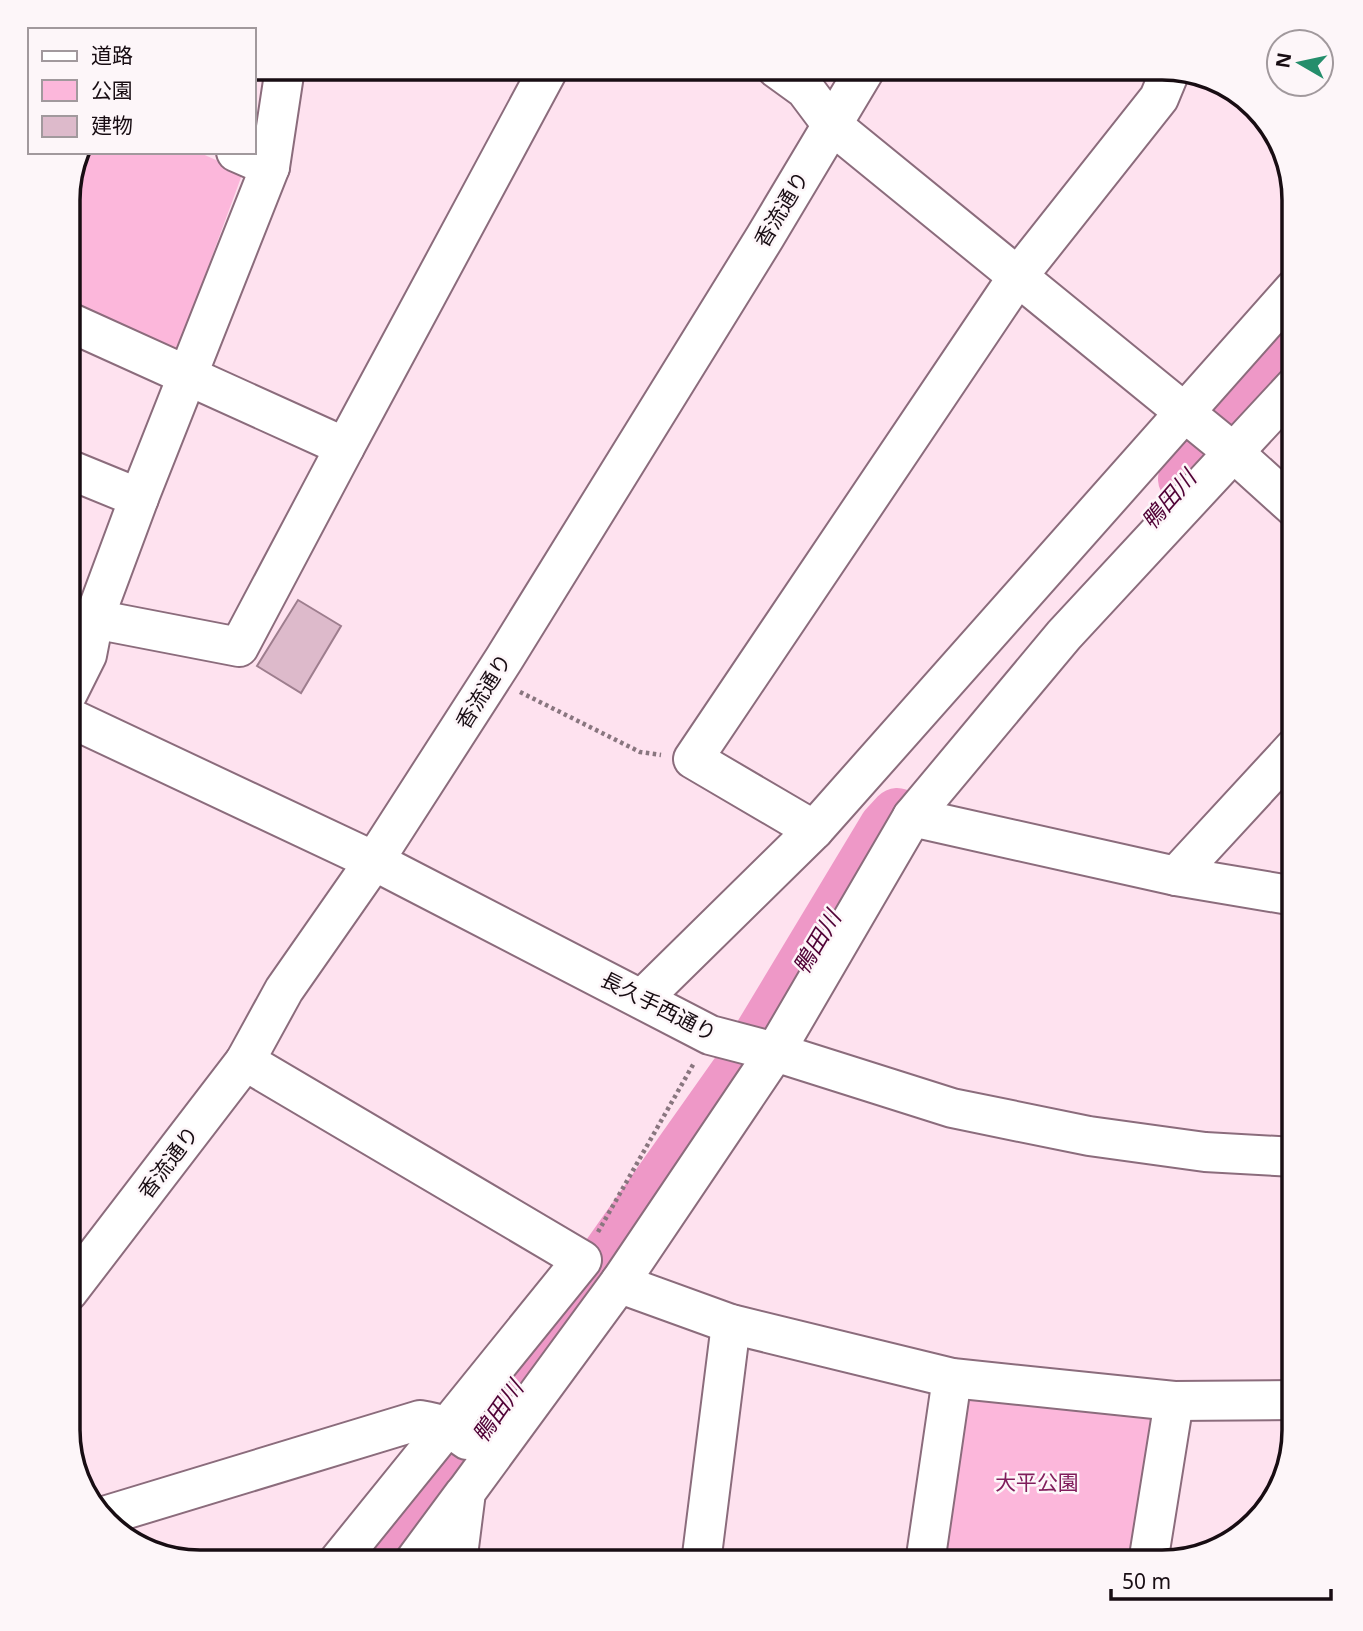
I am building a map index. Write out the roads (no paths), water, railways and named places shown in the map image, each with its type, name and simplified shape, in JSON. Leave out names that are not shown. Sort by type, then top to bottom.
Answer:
[{"type":"street","points":[[81,668],[87,655],[94,619],[139,498],[270,167],[283,80]]},
{"type":"street","points":[[94,619],[239,647],[543,80]]},
{"type":"street","points":[[793,81],[805,89],[832,125],[1233,452],[1282,496]]},
{"type":"street","name":"香流通り","points":[[80,1276],[245,1061],[284,990],[374,861],[504,659],[858,81]]},
{"type":"street","points":[[814,830],[693,759],[1018,276],[1159,98],[1166,81]]},
{"type":"street","points":[[241,154],[270,167]]},
{"type":"street","points":[[643,998],[814,830],[1282,303]]},
{"type":"street","points":[[81,327],[345,447]]},
{"type":"street","points":[[423,1550],[620,1282],[775,1052],[912,817],[1064,635],[1282,400]]},
{"type":"street","points":[[81,474],[139,498]]},
{"type":"street","name":"長久手西通り","points":[[81,723],[374,861],[710,1035],[775,1052],[952,1108],[1089,1136],[1205,1152],[1282,1156]]},
{"type":"street","points":[[1176,876],[1282,761]]},
{"type":"street","points":[[912,817],[1176,876],[1282,894]]},
{"type":"street","points":[[245,1061],[582,1260],[348,1550]]},
{"type":"street","points":[[620,1282],[731,1324],[952,1378],[1174,1401],[1282,1401]]},
{"type":"street","points":[[703,1550],[731,1324]]},
{"type":"street","points":[[927,1550],[952,1378]]},
{"type":"street","points":[[1149,1550],[1174,1401]]},
{"type":"street","points":[[113,1513],[420,1420],[449,1427],[491,1458]]},
{"type":"street","points":[[459,1550],[466,1492]]},
{"type":"waterway","name":"鴨田川","points":[[1184,479],[1282,368]]},
{"type":"waterway","name":"鴨田川","points":[[388,1550],[464,1458],[741,1066],[885,827],[897,814]]},
{"type":"park label","name":"大平公園","points":[[1037,1482]]}]
